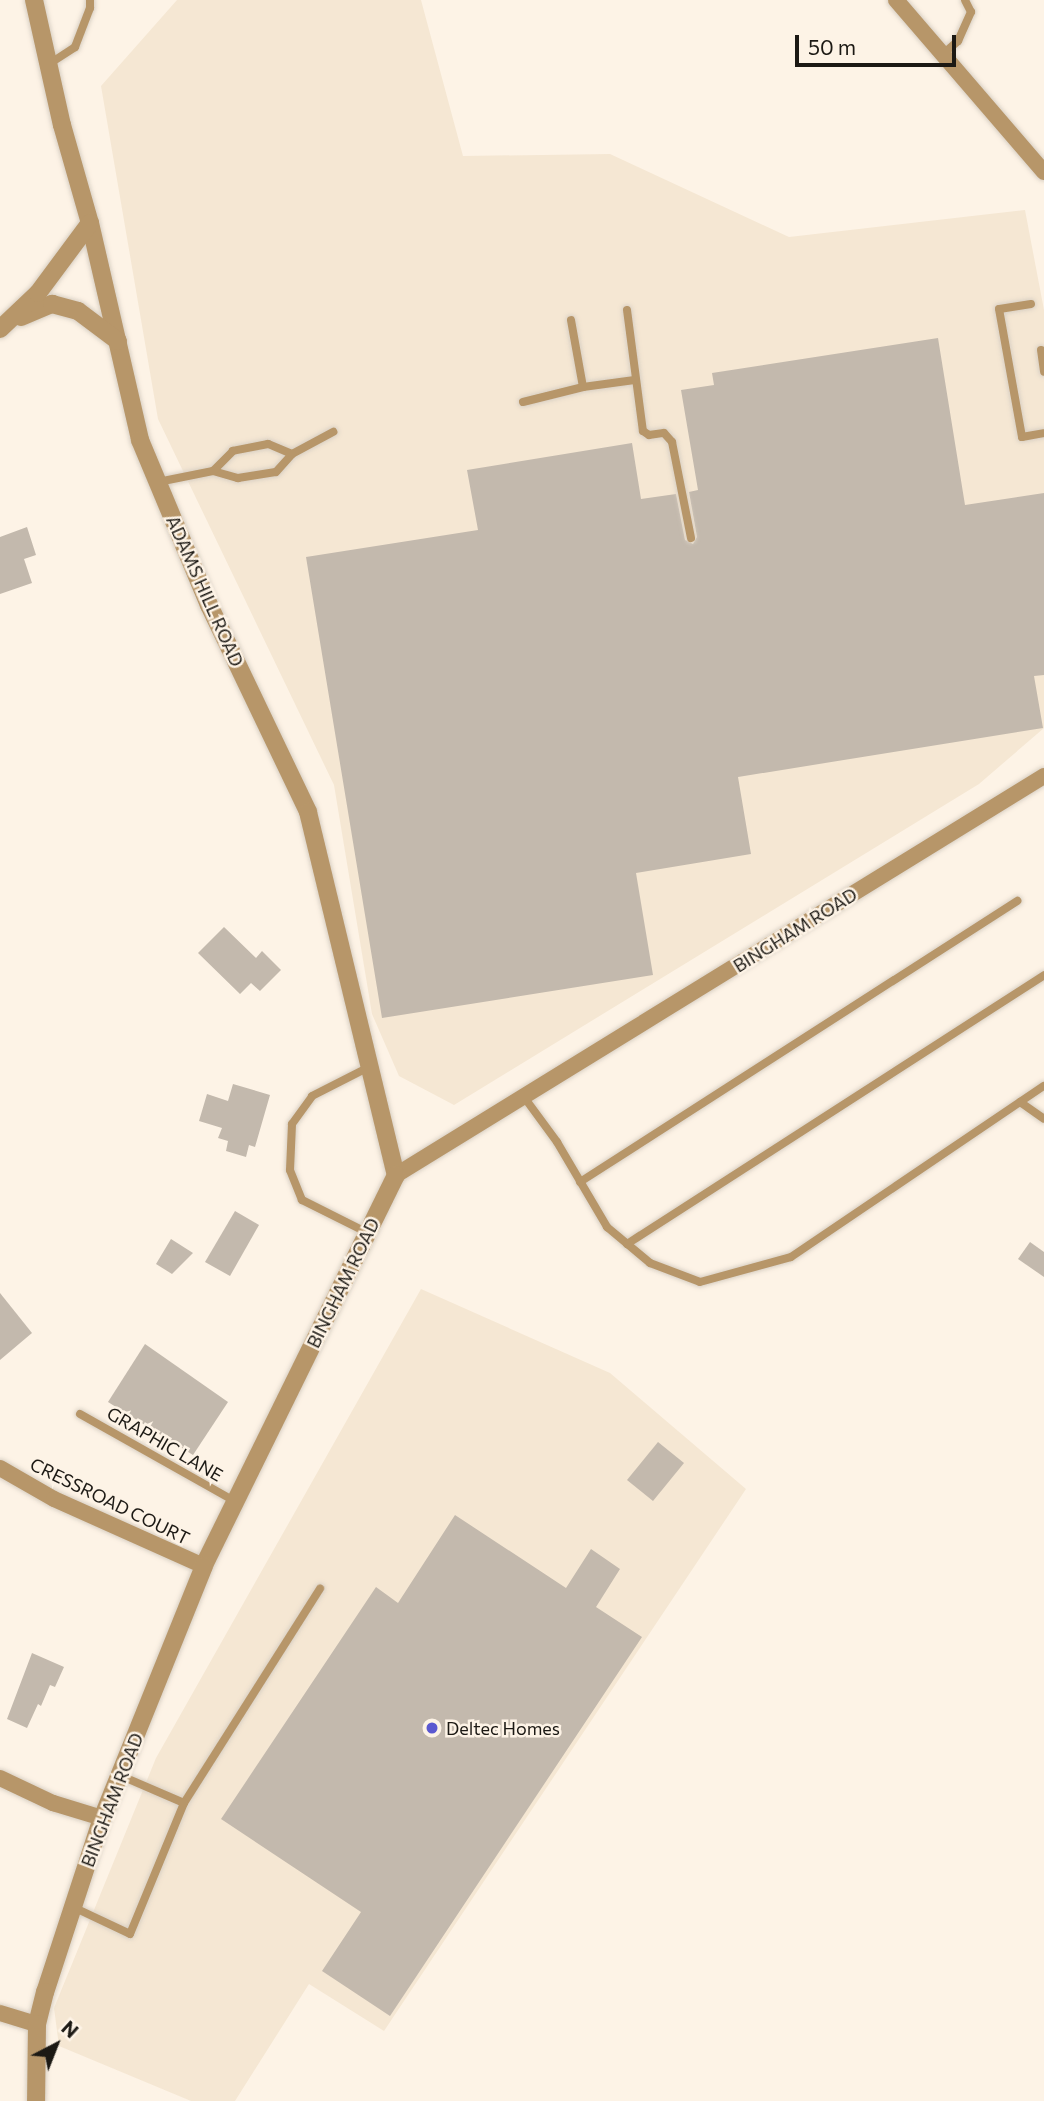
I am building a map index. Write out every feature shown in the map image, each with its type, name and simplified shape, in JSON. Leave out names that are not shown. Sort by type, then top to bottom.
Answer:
[{"type":"street","name":"ADAMS HILL ROAD","points":[[34,0],[62,125],[90,223],[140,440],[209,605],[308,812],[396,1175]]},
{"type":"street","points":[[896,0],[1044,172]]},
{"type":"street","points":[[0,329],[38,293],[90,223]]},
{"type":"street","points":[[0,329],[35,309],[52,304],[92,318],[118,341]]},
{"type":"street","name":"BINGHAM ROAD","points":[[36,2101],[37,2024],[102,1818],[204,1566],[396,1175],[1044,776]]},
{"type":"street","name":"CRESSROAD COURT","points":[[0,1468],[54,1499],[204,1566]]},
{"type":"street","points":[[0,1779],[53,1803],[102,1818]]},
{"type":"street","points":[[0,2013],[37,2024]]},
{"type":"lane","points":[[49,64],[75,47],[90,8],[90,0]]},
{"type":"lane","points":[[943,54],[957,41],[971,12],[965,0]]},
{"type":"lane","points":[[1031,304],[999,309],[1022,437],[1044,433]]},
{"type":"lane","points":[[627,310],[643,431],[649,435],[664,433],[672,442],[691,538]]},
{"type":"lane","points":[[571,320],[583,387]]},
{"type":"lane","points":[[1041,350],[1044,372]]},
{"type":"lane","points":[[523,402],[583,387],[635,380]]},
{"type":"lane","points":[[158,482],[213,471],[238,478],[276,472],[292,454],[333,432]]},
{"type":"lane","points":[[213,471],[233,451],[268,444],[292,454]]},
{"type":"lane","points":[[580,1182],[1017,901]]},
{"type":"lane","points":[[627,1244],[1044,975]]},
{"type":"lane","points":[[368,1233],[302,1200],[290,1170],[292,1124],[312,1096],[369,1067]]},
{"type":"lane","points":[[524,1097],[557,1142],[607,1227],[650,1263],[700,1282],[791,1257],[1044,1086]]},
{"type":"lane","points":[[1020,1102],[1044,1119]]},
{"type":"lane","name":"GRAPHIC LANE","points":[[80,1414],[236,1502]]},
{"type":"lane","points":[[73,1907],[130,1934],[184,1803],[320,1589]]},
{"type":"lane","points":[[119,1775],[184,1803]]},
{"type":"shaded area","points":[[177,0],[421,0],[463,156],[610,154],[789,237],[1025,210],[1044,310],[1044,728],[979,784],[454,1105],[399,1076],[372,1014],[334,785],[158,419],[101,86]]},
{"type":"shaded area","points":[[421,1289],[610,1373],[746,1489],[384,2031],[309,1984],[235,2101],[191,2101],[59,2046],[54,2008],[156,1758]]},
{"type":"building","points":[[938,338],[965,505],[1044,493],[1044,675],[1034,676],[1043,728],[738,777],[751,854],[636,873],[653,975],[382,1018],[306,557],[478,530],[467,470],[632,443],[641,499],[676,494],[685,540],[693,544],[697,537],[689,492],[698,490],[681,390],[714,385],[712,373]]},
{"type":"building","points":[[27,527],[36,555],[24,559],[32,583],[0,594],[0,537]]},
{"type":"building","points":[[224,927],[256,958],[262,951],[281,970],[260,991],[251,983],[240,994],[198,953]]},
{"type":"building","points":[[233,1084],[270,1095],[255,1147],[249,1145],[246,1157],[226,1151],[228,1141],[218,1138],[222,1128],[199,1121],[207,1094],[228,1101]]},
{"type":"building","points":[[235,1211],[259,1225],[230,1276],[205,1262]]},
{"type":"building","points":[[171,1239],[193,1253],[172,1274],[156,1264]]},
{"type":"building","points":[[1030,1242],[1044,1252],[1044,1277],[1018,1259]]},
{"type":"building","points":[[0,1293],[32,1333],[0,1360]]},
{"type":"building","points":[[145,1344],[228,1402],[193,1455],[108,1402]]},
{"type":"building","points":[[658,1442],[684,1463],[653,1501],[627,1480]]},
{"type":"building","name":"Deltec Homes","points":[[455,1515],[566,1588],[591,1549],[620,1569],[596,1607],[642,1637],[390,2016],[322,1971],[361,1912],[221,1819],[376,1587],[398,1603]]},
{"type":"building","points":[[32,1653],[64,1667],[55,1687],[50,1685],[41,1706],[38,1704],[27,1728],[7,1719]]},
{"type":"place","name":"Deltec Homes","points":[[432,1728]]}]
